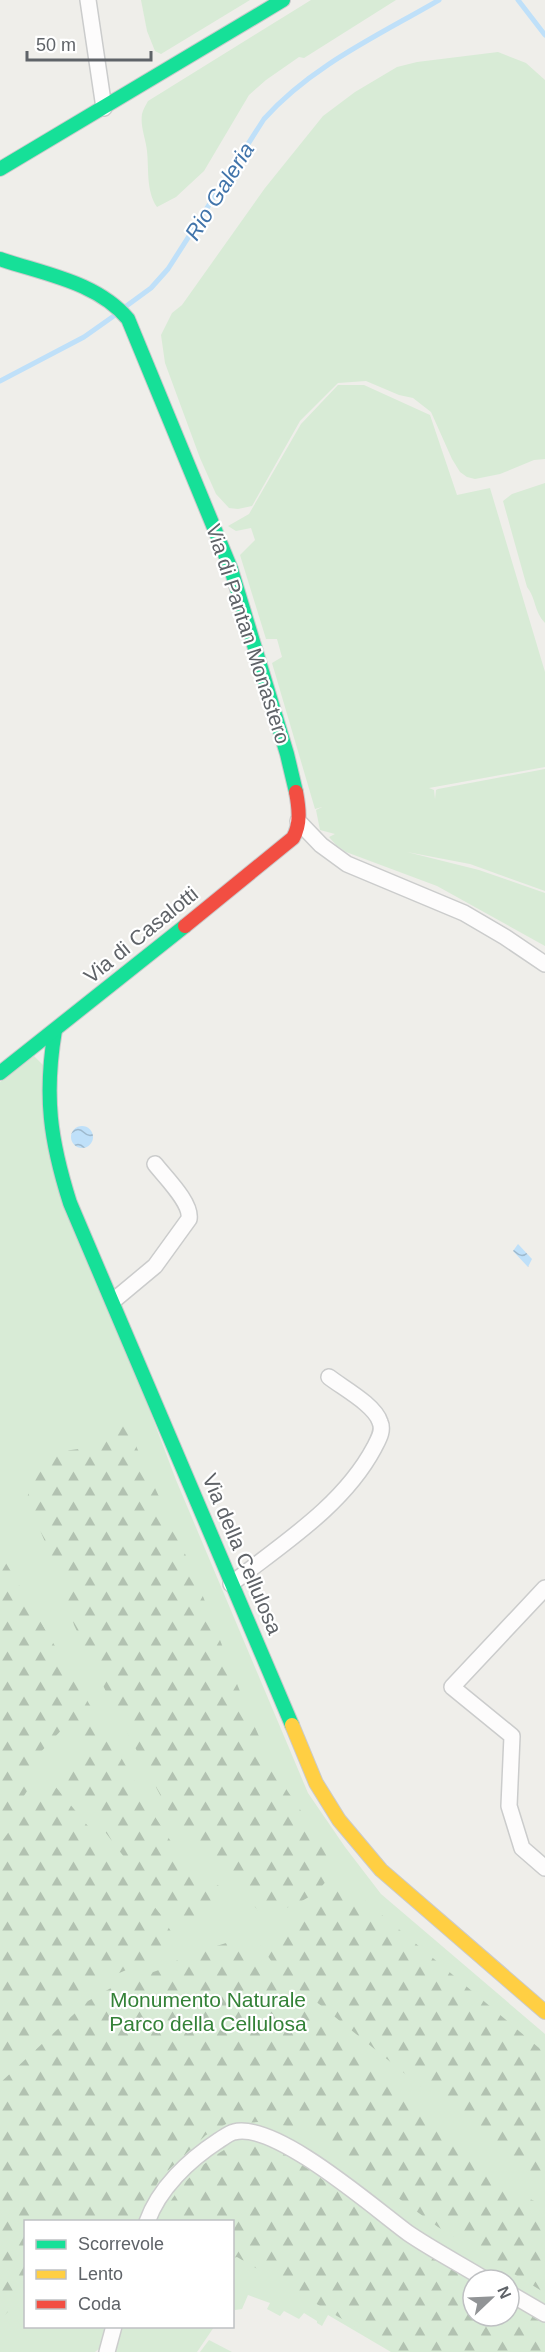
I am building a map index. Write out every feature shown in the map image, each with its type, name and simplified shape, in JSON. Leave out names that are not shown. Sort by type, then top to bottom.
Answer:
[{"type":"street","points":[[88,0],[104,108]]},
{"type":"street","points":[[0,169],[283,0]]},
{"type":"street","name":"Via di Pantan Monastero","points":[[0,259],[91,289],[109,299],[123,312],[139,343],[160,400],[231,569],[287,754],[293,779],[298,821]]},
{"type":"street","points":[[298,821],[321,845],[348,864],[464,913],[545,964]]},
{"type":"street","name":"Via di Casalotti","points":[[0,1073],[274,855],[292,838],[298,821]]},
{"type":"street","name":"Via della Cellulosa","points":[[55,1030],[48,1074],[49,1116],[54,1153],[68,1200],[82,1238],[113,1301],[309,1770],[339,1820],[381,1870],[545,2012]]},
{"type":"street","points":[[113,1301],[155,1266],[189,1219],[188,1207],[155,1164]]},
{"type":"street","points":[[231,1584],[330,1504],[356,1474],[380,1436],[381,1426],[375,1412],[328,1377]]},
{"type":"street","points":[[545,1587],[452,1687],[512,1736],[509,1806],[522,1848],[545,1868]]},
{"type":"street","points":[[148,2220],[174,2177],[201,2153],[234,2132],[250,2132],[270,2137],[297,2152],[410,2234],[466,2268]]},
{"type":"street","points":[[521,2300],[545,2314]]},
{"type":"street","points":[[107,2352],[113,2328]]},
{"type":"green space","points":[[141,0],[250,0],[161,54],[155,51],[147,31]]},
{"type":"green space","points":[[311,0],[396,0],[304,58],[299,57],[266,80],[249,95],[204,171],[176,197],[157,207],[151,194],[142,124],[142,112],[148,101]]},
{"type":"green space","points":[[498,52],[526,63],[545,80],[545,459],[534,460],[500,474],[475,479],[467,477],[460,472],[452,459],[431,412],[413,398],[399,395],[366,381],[338,383],[300,421],[252,506],[229,508],[216,494],[200,458],[165,363],[161,335],[172,313],[182,305],[265,188],[323,116],[355,92],[397,67],[417,62]]},
{"type":"green space","points":[[338,385],[364,385],[430,415],[457,495],[490,488],[545,672],[545,767],[429,788],[434,790],[435,799],[438,789],[545,769],[545,891],[470,864],[407,852],[479,870],[545,893],[545,946],[437,886],[346,852],[329,837],[335,834],[320,830],[316,810],[322,807],[315,809],[272,663],[282,657],[277,639],[266,639],[240,555],[255,540],[251,528],[236,531],[228,526],[249,514],[301,424]]},
{"type":"green space","points":[[545,483],[545,623],[527,587],[503,501],[512,494]]},
{"type":"green space","name":"Monumento Naturale Parco della Cellulosa","points":[[34,1056],[43,1065],[42,1103],[133,1366],[176,1480],[308,1793],[381,1894],[545,2034],[545,2352],[391,2352],[328,2315],[322,2326],[304,2313],[299,2319],[284,2311],[280,2316],[267,2309],[270,2303],[248,2295],[242,2309],[235,2310],[234,2220],[24,2220],[24,2328],[106,2328],[100,2348],[95,2352],[0,2352],[0,1082]]},
{"type":"green space","points":[[108,1423],[122,1423],[130,1432],[194,1573],[268,1757],[330,1861],[331,1869],[322,1887],[282,1910],[262,1915],[220,1867],[192,1846],[167,1808],[110,1700],[74,1625],[61,1579],[27,1500],[31,1479],[38,1461],[56,1452],[86,1448],[95,1462],[104,1461],[98,1447],[95,1430]]},
{"type":"green space","points":[[0,1553],[104,1729],[88,1744],[69,1722],[37,1756],[0,1718]]},
{"type":"green space","points":[[0,1722],[26,1748],[35,1766],[31,1784],[0,1828]]},
{"type":"green space","points":[[110,1738],[152,1812],[186,1865],[219,1886],[227,1894],[228,1901],[212,1905],[201,1915],[202,1923],[189,1930],[159,1894],[136,1873],[63,1779]]},
{"type":"green space","points":[[45,1782],[55,1786],[162,1916],[173,1935],[173,1948],[110,1977],[86,1993],[0,2063],[0,1844]]},
{"type":"green space","points":[[343,1882],[545,2053],[545,2189],[515,2171],[435,2098],[319,2004],[284,1979],[260,1945],[295,1925]]},
{"type":"green space","points":[[236,1940],[277,1984],[370,2067],[421,2105],[515,2192],[545,2206],[545,2293],[521,2278],[521,2268],[504,2268],[438,2227],[335,2152],[322,2137],[302,2128],[258,2122],[226,2124],[206,2135],[160,2178],[139,2220],[24,2220],[24,2295],[0,2320],[0,2083],[88,2001],[118,1984],[159,1970],[187,1955]]},
{"type":"green space","points":[[239,2142],[264,2145],[288,2156],[310,2170],[390,2232],[461,2274],[461,2328],[521,2328],[521,2310],[545,2324],[545,2352],[398,2352],[237,2257],[234,2258],[234,2220],[160,2220],[182,2186],[214,2156]]},
{"type":"green space","points":[[121,2328],[213,2328],[197,2352],[116,2352]]},
{"type":"green space","points":[[209,2340],[232,2352],[200,2352]]},
{"type":"water","points":[[82,1126],[90,1129],[93,1137],[90,1145],[82,1148],[74,1145],[71,1137],[74,1129]]},
{"type":"water","points":[[518,1244],[532,1259],[528,1267],[513,1251]]},
{"type":"waterway","name":"Rio Galeria","points":[[125,307],[151,288],[168,269],[264,119],[283,100],[324,67],[439,0]]},
{"type":"waterway","name":"Rio Galeria","points":[[518,0],[545,35]]},
{"type":"waterway","name":"Rio Galeria","points":[[0,381],[84,337],[118,313]]},
{"type":"traffic: fast","points":[[0,169],[283,0]]},
{"type":"traffic: fast","points":[[0,259],[85,288],[115,306],[128,319],[231,569],[287,754],[296,792]]},
{"type":"traffic: fast","points":[[0,1073],[185,926]]},
{"type":"traffic: fast","points":[[55,1030],[50,1076],[51,1118],[58,1159],[70,1203],[292,1725]]},
{"type":"traffic: slow","points":[[292,1725],[316,1783],[339,1820],[381,1870],[545,2012]]},
{"type":"traffic: jam","points":[[185,926],[293,838],[298,822],[296,792]]}]
